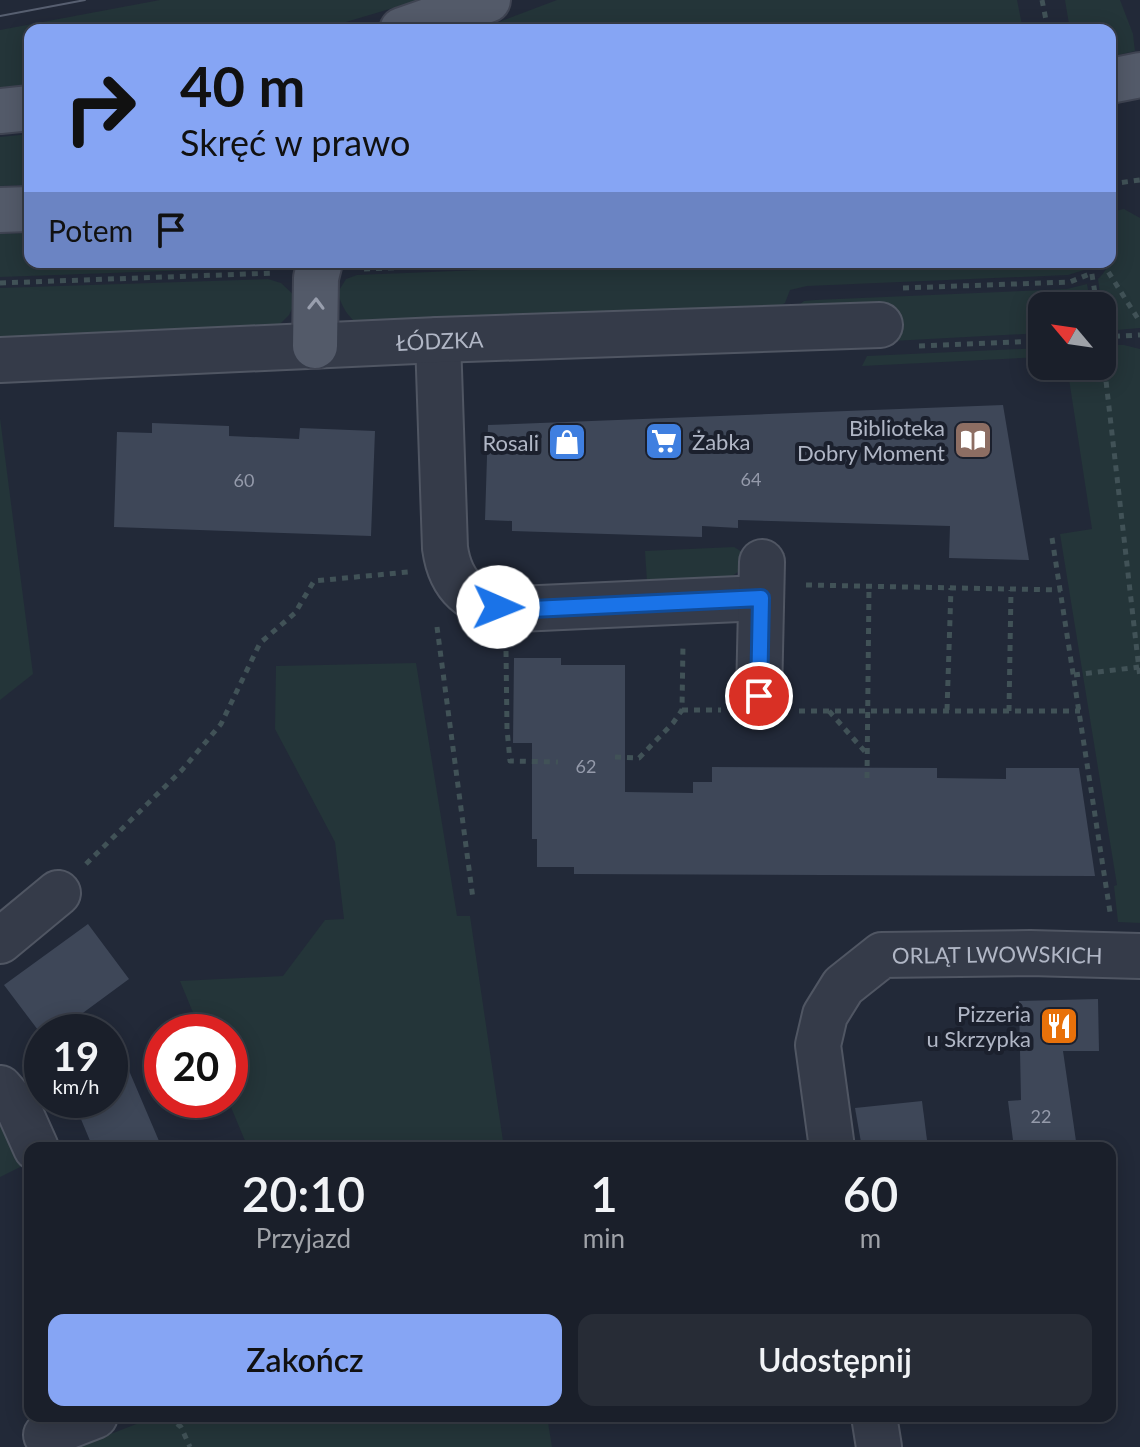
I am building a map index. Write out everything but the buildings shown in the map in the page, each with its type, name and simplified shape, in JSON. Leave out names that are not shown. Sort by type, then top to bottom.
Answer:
[{"type":"main road","points":[[419,24],[488,0]]},
{"type":"main road","points":[[1116,80],[1140,75]]},
{"type":"main road","points":[[0,111],[24,109]]},
{"type":"main road","points":[[0,210],[24,209]]},
{"type":"main road","points":[[315,346],[318,268]]},
{"type":"street","name":"ŁÓDZKA","points":[[0,360],[897,320]]},
{"type":"street","points":[[438,340],[445,548],[454,578],[469,595],[487,604],[518,609],[761,581],[758,705]]},
{"type":"street","points":[[0,941],[58,893]]},
{"type":"street","name":"ORLĄT LWOWSKICH","points":[[831,1142],[818,1045],[825,1015],[843,986],[882,955],[1045,953],[1140,956]]},
{"type":"street","points":[[0,1088],[19,1110],[33,1142]]},
{"type":"street","points":[[46,1435],[80,1422]]},
{"type":"street","points":[[875,1422],[879,1447]]},
{"type":"path","points":[[1042,0],[1047,24]]},
{"type":"path","points":[[1116,183],[1140,180]]},
{"type":"path","points":[[1091,268],[1095,292]]},
{"type":"path","points":[[1106,268],[1140,322]]},
{"type":"path","points":[[897,320],[1070,282],[1092,273]]},
{"type":"path","points":[[897,320],[1028,339]]},
{"type":"path","points":[[1116,336],[1140,335]]},
{"type":"path","points":[[1106,380],[1140,678]]},
{"type":"path","points":[[1052,538],[1110,905]]},
{"type":"path","points":[[58,893],[182,770],[221,724],[260,643],[295,613],[314,581],[414,571]]},
{"type":"path","points":[[761,581],[1061,590]]},
{"type":"path","points":[[867,778],[869,586]]},
{"type":"path","points":[[947,710],[951,588]]},
{"type":"path","points":[[1009,711],[1011,590]]},
{"type":"path","points":[[435,614],[473,899]]},
{"type":"path","points":[[506,643],[510,761],[558,762]]},
{"type":"path","points":[[1074,675],[1139,667]]},
{"type":"path","points":[[615,757],[639,758],[682,710],[758,705],[828,711],[1080,711]]},
{"type":"path","points":[[828,711],[867,754]]},
{"type":"path","points":[[175,1422],[181,1427],[190,1447]]},
{"type":"shaded area","points":[[160,0],[420,0],[339,24],[32,24]]},
{"type":"shaded area","points":[[557,0],[1017,0],[1022,24],[494,24]]},
{"type":"shaded area","points":[[1065,0],[1120,0],[1133,34],[1135,51],[1116,56],[1116,24],[1069,24]]},
{"type":"shaded area","points":[[24,26],[24,86],[0,88],[0,30]]},
{"type":"shaded area","points":[[24,135],[24,185],[0,186],[0,137]]},
{"type":"shaded area","points":[[1124,209],[1140,218],[1140,328],[1116,330],[1116,292],[1100,292],[1098,279],[1106,268],[1116,268],[1116,211]]},
{"type":"shaded area","points":[[24,233],[24,268],[246,268],[0,277],[0,234]]},
{"type":"shaded area","points":[[528,268],[1084,270],[1068,275],[807,286],[790,290],[785,303],[779,306],[361,325],[346,311],[338,292],[346,279],[357,275]]},
{"type":"shaded area","points":[[268,279],[281,283],[297,298],[289,315],[276,328],[0,341],[0,288]]},
{"type":"shaded area","points":[[1087,284],[1088,292],[1028,292],[1028,334],[892,341],[890,306],[797,307],[804,301],[815,300],[1067,289]]},
{"type":"shaded area","points":[[1116,345],[1124,345],[1140,349],[1140,923],[1118,922],[1114,886],[1117,885],[1060,534],[1092,529],[1069,380],[1116,380]]},
{"type":"shaded area","points":[[1028,349],[1028,358],[862,366],[867,356]]},
{"type":"shaded area","points":[[0,418],[33,674],[0,700]]},
{"type":"shaded area","points":[[734,547],[747,555],[742,569],[728,579],[647,582],[645,551]]},
{"type":"shaded area","points":[[416,663],[457,916],[470,916],[503,1142],[246,1142],[236,1118],[248,1118],[248,1014],[194,1014],[180,981],[283,976],[325,920],[344,919],[335,842],[275,729],[276,666]]},
{"type":"shaded area","points":[[0,1122],[24,1165],[0,1177]]},
{"type":"shaded area","points":[[142,1422],[548,1422],[552,1447],[77,1447]]},
{"type":"tram line","points":[[0,16],[85,0]]},
{"type":"place","name":"Biblioteka Dobry Moment","points":[[973,440]]},
{"type":"place","name":"Żabka","points":[[664,441]]},
{"type":"place","name":"Rosali","points":[[567,442]]},
{"type":"place","name":"Pizzeria u Skrzypka","points":[[1059,1026]]},
{"type":"route","points":[[498,607],[532,609],[761,598],[759,696]]}]
